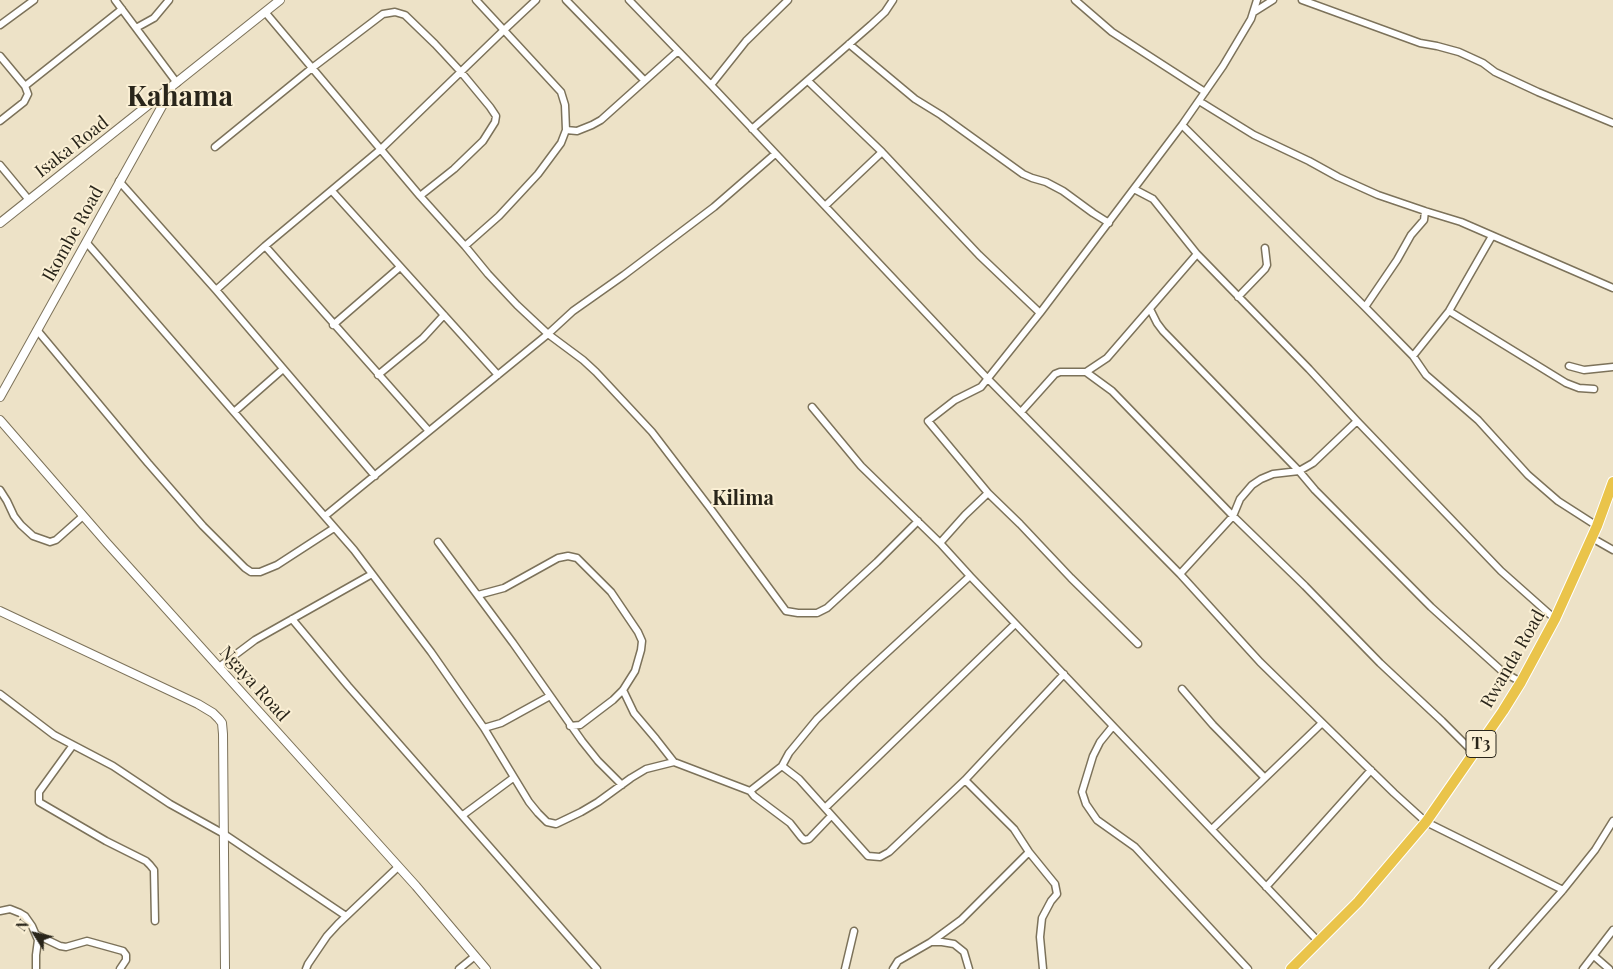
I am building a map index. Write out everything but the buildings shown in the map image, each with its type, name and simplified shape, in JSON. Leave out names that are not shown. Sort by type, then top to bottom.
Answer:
[{"type":"highway","name":"Rwanda Road","points":[[1291,969],[1358,902],[1426,822],[1474,754],[1521,682],[1555,620],[1592,538],[1613,482]]},
{"type":"street","points":[[0,25],[34,0]]},
{"type":"street","points":[[115,0],[175,85]]},
{"type":"street","points":[[136,28],[154,18],[169,0]]},
{"type":"street","name":"Isaka Road","points":[[0,223],[280,0]]},
{"type":"street","points":[[465,246],[499,216],[538,174],[561,143],[566,130],[565,105],[561,92],[476,0]]},
{"type":"street","points":[[216,290],[265,246],[381,149],[536,0]]},
{"type":"street","points":[[566,0],[644,80]]},
{"type":"street","points":[[712,85],[746,41],[788,0]]},
{"type":"street","points":[[752,129],[885,12],[893,0]]},
{"type":"street","points":[[1076,0],[1112,32],[1205,92]]},
{"type":"street","points":[[1138,644],[988,493],[928,421],[956,400],[981,387],[1040,314],[1199,101],[1223,66],[1254,12],[1257,0]]},
{"type":"street","points":[[1254,12],[1273,0]]},
{"type":"street","points":[[1302,0],[1420,43],[1459,52],[1483,63],[1495,72],[1538,92],[1613,123]]},
{"type":"street","points":[[631,1],[988,379],[1180,574],[1260,662],[1322,724],[1426,822],[1563,890]]},
{"type":"street","points":[[25,86],[122,9]]},
{"type":"street","points":[[265,12],[488,274],[548,334],[596,372],[652,432],[786,611],[817,613],[827,608],[918,521]]},
{"type":"street","points":[[215,147],[312,68],[383,14],[395,12],[405,15],[461,72],[496,116],[495,122],[483,141],[454,169],[420,196]]},
{"type":"street","points":[[849,44],[916,99],[1017,170],[1063,191],[1109,223]]},
{"type":"street","points":[[566,130],[577,131],[592,126],[601,120],[678,51]]},
{"type":"street","points":[[0,56],[25,86],[28,94],[24,102],[0,121]]},
{"type":"street","points":[[808,81],[882,152],[979,255],[1040,314]]},
{"type":"street","name":"Ikombe Road","points":[[0,397],[119,181],[175,85]]},
{"type":"street","points":[[1199,101],[1254,135],[1295,153],[1338,177],[1378,194],[1461,222],[1613,288]]},
{"type":"street","points":[[1182,125],[1366,307],[1413,356],[1426,375],[1478,420],[1528,475],[1553,498],[1597,526]]},
{"type":"street","points":[[826,206],[882,152]]},
{"type":"street","points":[[325,516],[428,430],[548,334],[573,311],[714,207],[776,154]]},
{"type":"street","points":[[0,165],[29,200]]},
{"type":"street","points":[[119,181],[216,290],[374,476]]},
{"type":"street","points":[[1134,188],[1153,199],[1197,254],[1238,297],[1501,571],[1555,620]]},
{"type":"street","points":[[332,191],[498,375]]},
{"type":"street","points":[[1366,307],[1411,235],[1424,220],[1425,211]]},
{"type":"street","points":[[1413,356],[1449,311],[1492,236]]},
{"type":"street","points":[[86,242],[354,550],[431,652],[484,728],[513,778],[538,813],[547,822],[556,824],[598,802],[646,769],[674,762]]},
{"type":"street","points":[[265,246],[428,430]]},
{"type":"street","points":[[1238,297],[1265,269],[1267,265],[1265,248]]},
{"type":"street","points":[[1021,412],[1055,374],[1060,372],[1086,372],[1107,358],[1197,254]]},
{"type":"street","points":[[333,325],[400,267]]},
{"type":"street","points":[[1150,309],[1156,323],[1299,471],[1315,490],[1431,607],[1503,672],[1521,682]]},
{"type":"street","points":[[1449,311],[1566,383],[1578,388],[1594,389]]},
{"type":"street","points":[[378,374],[423,338],[444,315]]},
{"type":"street","points":[[37,330],[203,526],[245,568],[251,572],[260,572],[277,565],[334,528]]},
{"type":"street","points":[[1569,366],[1584,370],[1613,367]]},
{"type":"street","points":[[234,412],[283,369]]},
{"type":"street","points":[[1086,372],[1112,391],[1233,516],[1474,754]]},
{"type":"street","points":[[812,407],[861,466],[940,543],[1318,941]]},
{"type":"street","name":"Ngaya Road","points":[[0,420],[83,516],[398,867],[486,969]]},
{"type":"street","points":[[1180,574],[1233,516],[1240,499],[1256,482],[1277,473],[1299,471],[1321,456],[1357,421]]},
{"type":"street","points":[[0,490],[21,525],[33,536],[50,542],[56,540],[83,516]]},
{"type":"street","points":[[940,543],[988,493]]},
{"type":"street","points":[[1592,538],[1613,550]]},
{"type":"street","points":[[438,542],[478,595],[570,726],[598,761],[622,785]]},
{"type":"street","points":[[478,595],[504,588],[558,558],[568,556],[577,558],[612,592],[642,641],[634,671],[623,690],[613,700],[580,725],[570,726]]},
{"type":"street","points":[[219,667],[255,640],[372,574]]},
{"type":"street","points":[[750,791],[782,766],[789,753],[817,719],[854,682],[970,576]]},
{"type":"street","points":[[0,611],[213,712],[222,722],[224,734],[225,969]]},
{"type":"street","points":[[292,619],[597,969]]},
{"type":"street","points":[[825,808],[1015,624]]},
{"type":"street","points":[[782,766],[799,779],[868,856],[880,857],[889,852],[965,780],[1064,674]]},
{"type":"street","points":[[1182,689],[1213,725],[1265,778]]},
{"type":"street","points":[[623,690],[634,713],[674,762],[750,791],[790,823],[804,840],[808,839],[831,816]]},
{"type":"street","points":[[0,694],[54,735],[113,766],[170,804],[224,834],[346,916]]},
{"type":"street","points":[[484,728],[501,723],[550,696]]},
{"type":"street","points":[[1212,829],[1322,724]]},
{"type":"street","points":[[1113,726],[1100,742],[1093,756],[1082,792],[1086,804],[1097,820],[1135,847],[1248,969]]},
{"type":"street","points":[[73,745],[39,792],[39,802],[106,841],[146,861],[150,865],[154,870],[155,921]]},
{"type":"street","points":[[1266,887],[1371,770]]},
{"type":"street","points":[[463,815],[513,778]]},
{"type":"street","points":[[965,780],[1014,829],[1029,852],[1055,884],[1057,894],[1050,901],[1042,918],[1040,937],[1043,969]]},
{"type":"street","points":[[1493,969],[1563,890],[1595,850],[1613,821]]},
{"type":"street","points":[[893,969],[898,961],[930,942],[961,920],[1029,852]]},
{"type":"street","points":[[306,969],[327,936],[398,867]]},
{"type":"street","points":[[0,911],[10,909],[25,916],[37,935],[36,969]]},
{"type":"street","points":[[1583,969],[1613,930]]},
{"type":"street","points":[[845,969],[854,931]]},
{"type":"street","points":[[37,935],[60,946],[66,947],[87,941],[123,951],[126,960],[120,969]]},
{"type":"street","points":[[930,942],[954,944],[964,952],[969,969]]},
{"type":"street","points":[[459,969],[475,956]]},
{"type":"street","points":[[1594,956],[1609,969]]},
{"type":"district","name":"Kahama","points":[[180,97]]},
{"type":"district","name":"Kilima","points":[[743,499]]}]
